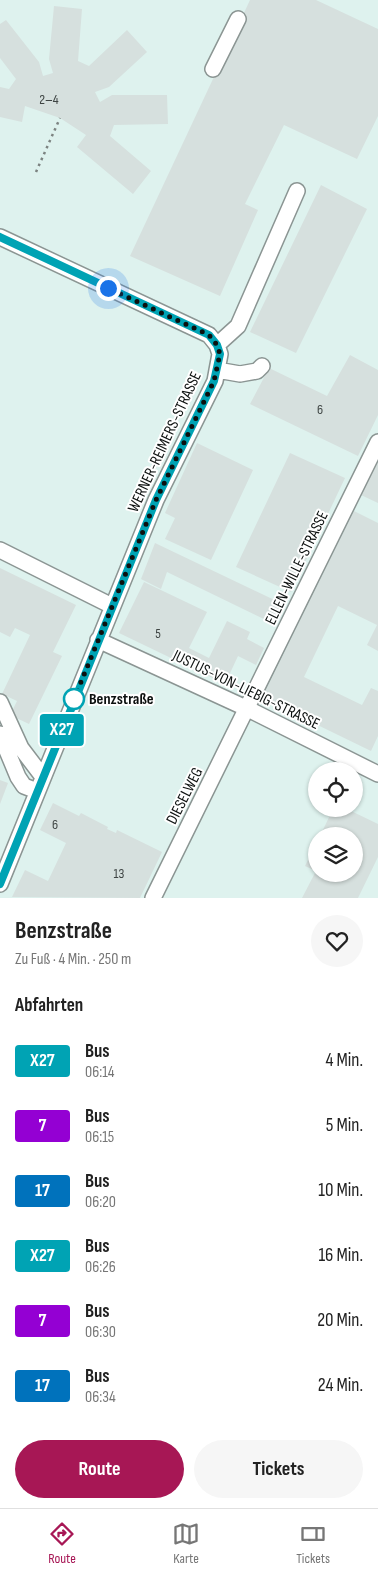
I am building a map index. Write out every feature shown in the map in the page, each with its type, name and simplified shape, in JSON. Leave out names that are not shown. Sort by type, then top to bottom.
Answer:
[{"type":"street","points":[[213,69],[238,18]]},
{"type":"street","points":[[0,237],[209,335],[217,345],[238,326],[297,191]]},
{"type":"street","name":"WERNER-REIMERS-STRASSE","points":[[98,640],[156,500],[202,409],[217,370],[220,354],[217,345]]},
{"type":"street","points":[[217,370],[240,374],[257,371],[262,366]]},
{"type":"street","name":"ELLEN-WILLE-STRASSE","points":[[248,709],[378,442]]},
{"type":"street","points":[[0,550],[112,606]]},
{"type":"street","points":[[0,884],[98,640]]},
{"type":"street","name":"JUSTUS-VON-LIEBIG-STRASSE","points":[[98,640],[248,709],[378,774]]},
{"type":"street","points":[[0,702],[40,784]]},
{"type":"street","name":"DIESELWEG","points":[[153,898],[248,709]]},
{"type":"street","points":[[0,734],[24,786],[40,784]]},
{"type":"path","points":[[36,172],[60,118]]},
{"type":"shaded area","points":[[0,0],[378,0],[378,898],[0,898]]},
{"type":"building","points":[[250,0],[316,0],[378,29],[378,116],[357,159],[284,125],[245,204],[258,210],[220,296],[130,256]]},
{"type":"building","points":[[54,6],[82,9],[78,61],[89,66],[127,30],[147,52],[109,87],[95,92],[100,102],[112,95],[167,95],[168,124],[114,125],[110,136],[151,171],[133,194],[77,147],[86,135],[60,118],[25,106],[22,122],[0,117],[0,87],[9,89],[16,79],[0,58],[0,24],[6,20],[39,62],[43,76],[53,73],[49,59]]},
{"type":"building","points":[[321,185],[367,209],[296,353],[250,332]]},
{"type":"building","points":[[350,355],[378,370],[378,415],[358,456],[250,404],[269,368],[327,396]]},
{"type":"building","points":[[197,443],[253,470],[211,560],[165,539],[175,518],[165,513]]},
{"type":"building","points":[[290,453],[345,478],[291,592],[236,567]]},
{"type":"building","points":[[378,461],[378,503],[361,495]]},
{"type":"building","points":[[354,511],[378,523],[378,651],[367,645],[377,625],[338,606],[304,677],[362,705],[371,688],[378,691],[378,736],[371,751],[262,698]]},
{"type":"building","points":[[155,543],[285,605],[276,625],[167,572],[161,589],[141,579]]},
{"type":"building","points":[[0,568],[76,605],[53,652],[62,656],[29,724],[10,715],[17,701],[2,694],[30,635],[15,628],[10,637],[0,632]]},
{"type":"building","points":[[144,582],[207,612],[189,648],[209,658],[227,621],[250,632],[247,639],[264,648],[256,665],[238,656],[225,684],[119,633]]},
{"type":"building","points":[[0,780],[8,783],[0,804]]},
{"type":"building","points":[[53,803],[79,816],[81,813],[108,827],[107,829],[116,833],[117,830],[162,852],[140,898],[12,897],[25,870],[48,881],[66,843],[40,830]]},
{"type":"building","points":[[329,817],[363,817],[378,824],[378,857],[358,898],[302,898],[310,882],[363,882],[363,827],[324,827]]},
{"type":"bus line","name":"X27","points":[[0,237],[209,335],[217,345],[220,354],[214,381],[156,500],[0,884]]},
{"type":"place","name":"Benzstraße","points":[[74,699]]},
{"type":"route","points":[[74,699],[156,500],[214,381],[220,354],[217,345],[209,335],[108,288]]}]
